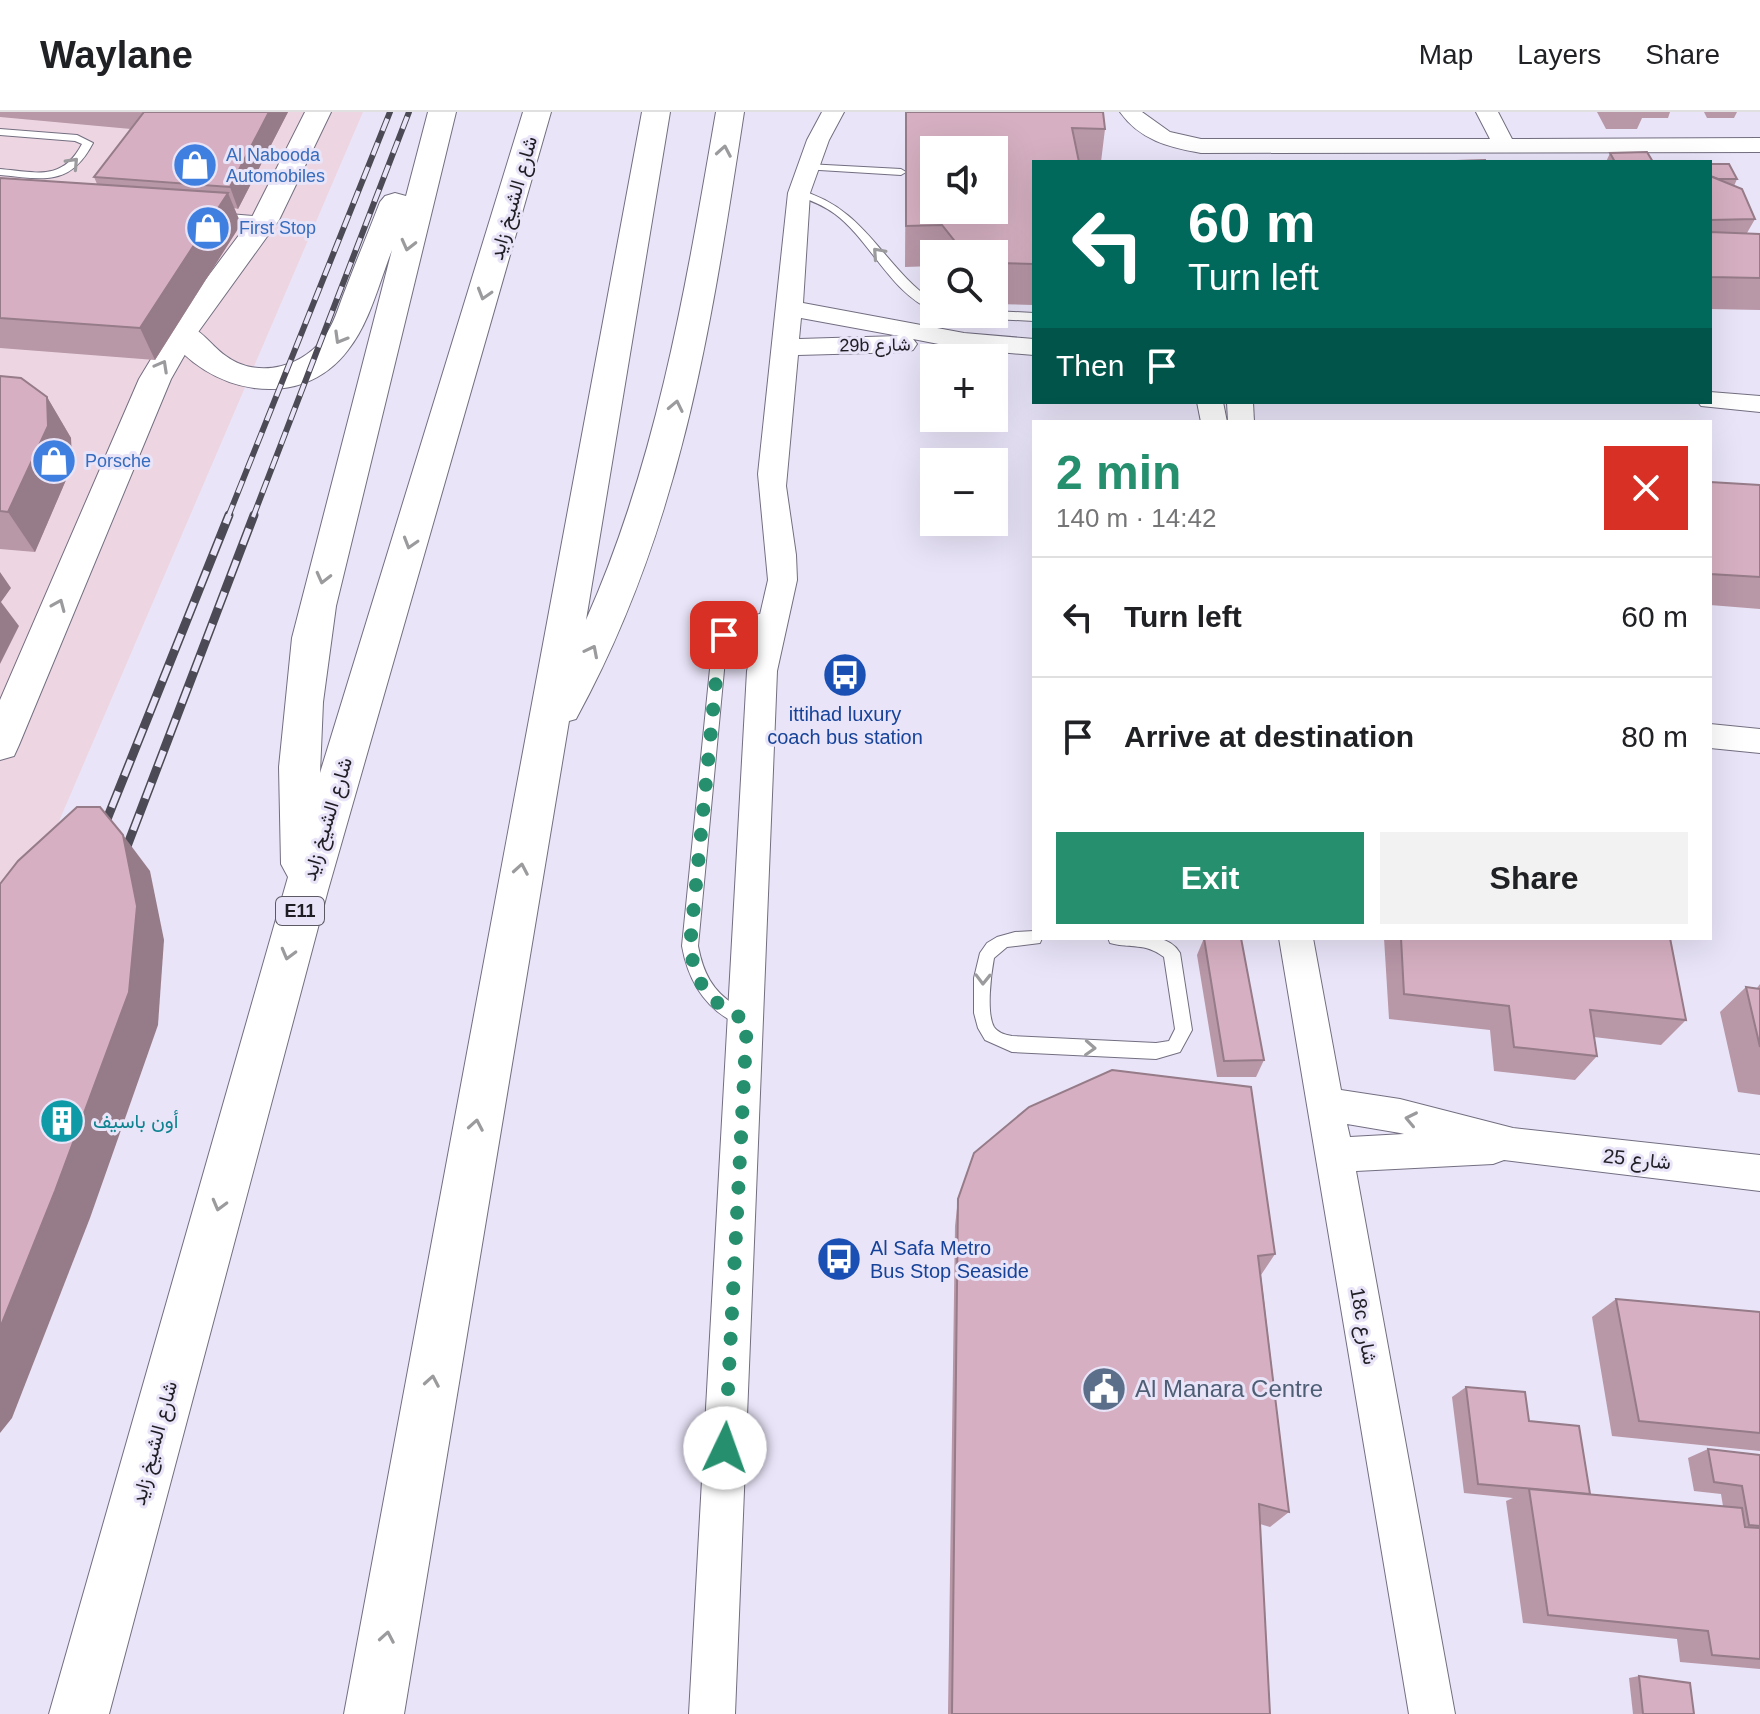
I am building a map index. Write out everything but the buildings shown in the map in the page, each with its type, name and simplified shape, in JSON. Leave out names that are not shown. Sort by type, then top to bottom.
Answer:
[{"type":"highway","name":"شارع الشيخ زايد","points":[[79,1714],[306,890],[537,112]]},
{"type":"highway","points":[[374,1714],[542,745],[656,112]]},
{"type":"highway","points":[[542,745],[596,644],[654,488],[687,355],[730,112]]},
{"type":"highway","points":[[306,890],[300,828],[299,768],[307,658],[320,590],[442,114]]},
{"type":"highway","points":[[182,333],[224,370],[245,378],[271,379],[297,373],[320,362],[336,348],[345,331],[403,182],[442,114]]},
{"type":"street","points":[[0,745],[138,416],[182,333],[265,220],[318,112]]},
{"type":"street","points":[[712,1714],[762,671],[782,590],[783,563],[771,495],[803,180],[833,112]]},
{"type":"street","points":[[1131,112],[1139,124],[1156,135],[1201,146],[1753,147]]},
{"type":"street","points":[[1471,112],[1471,126],[1480,147]]},
{"type":"street","points":[[1487,112],[1505,147]]},
{"type":"street","name":"29b شارع","points":[[790,308],[964,341],[1032,347]]},
{"type":"street","name":"29b شارع","points":[[785,347],[964,341]]},
{"type":"street","points":[[1712,400],[1760,404]]},
{"type":"street","points":[[1712,736],[1760,741]]},
{"type":"street","name":"18c شارع","points":[[1296,940],[1432,1714]]},
{"type":"street","name":"شارع 25","points":[[1325,1104],[1400,1116],[1513,1145],[1760,1173]]},
{"type":"street","name":"شارع 25","points":[[1334,1155],[1443,1152],[1513,1145]]},
{"type":"lane","points":[[0,132],[77,138],[88,143],[73,167],[63,174],[0,172]]},
{"type":"lane","points":[[803,180],[901,172]]},
{"type":"lane","points":[[803,180],[834,205],[920,297]]},
{"type":"lane","points":[[203,215],[265,220]]},
{"type":"lane","points":[[1008,316],[1032,317]]},
{"type":"lane","points":[[747,1021],[723,1009],[705,991],[693,969],[690,946],[719,649],[724,635],[738,624],[756,618],[776,617]]},
{"type":"lane","points":[[1032,938],[1006,940],[989,951],[984,960],[983,1014],[984,1025],[990,1035],[1012,1044],[1156,1051],[1174,1047],[1184,1030],[1172,953],[1154,940]]},
{"type":"shaded area","points":[[0,112],[363,112],[48,847],[0,914]]},
{"type":"railway","points":[[228,517],[390,112]]},
{"type":"railway","points":[[253,517],[409,112]]},
{"type":"railway","points":[[99,839],[229,515]]},
{"type":"railway","points":[[121,862],[254,515]]},
{"type":"place","name":"Al Nabooda Automobiles","points":[[195,165]]},
{"type":"place","name":"First Stop","points":[[208,228]]},
{"type":"place","name":"Porsche","points":[[54,461]]},
{"type":"place","name":"ittihad luxury coach bus station","points":[[845,675]]},
{"type":"place","name":"أون باسيف","points":[[62,1121]]},
{"type":"place","name":"Al Safa Metro Bus Stop Seaside","points":[[839,1259]]},
{"type":"place","name":"Al Manara Centre","points":[[1104,1389]]},
{"type":"route","points":[[724,635],[719,649],[690,946],[693,969],[705,991],[723,1009],[747,1021],[725,1448]]}]
